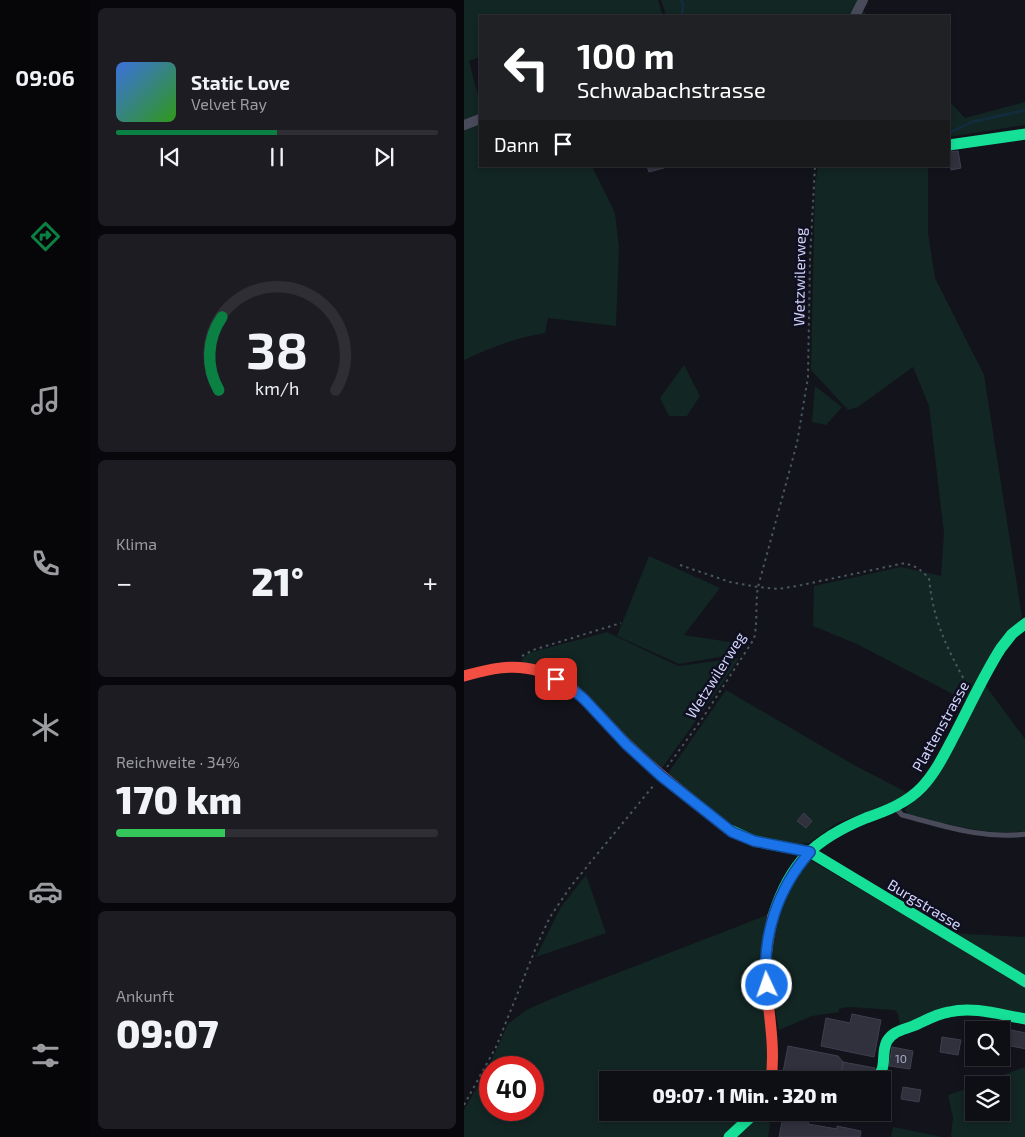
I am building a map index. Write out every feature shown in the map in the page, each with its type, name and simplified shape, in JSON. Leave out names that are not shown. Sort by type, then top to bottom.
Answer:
[{"type":"street","points":[[856,15],[863,0]]},
{"type":"street","points":[[464,125],[479,119]]},
{"type":"street","points":[[950,145],[1025,134]]},
{"type":"street","name":"Plattenstrasse","points":[[772,1071],[775,1044],[766,972],[766,950],[776,909],[794,872],[810,852],[829,836],[852,824],[895,807],[916,793],[930,778],[1005,643],[1025,622]]},
{"type":"street","points":[[464,676],[491,669],[515,666],[540,671],[571,688],[661,776],[732,832],[754,841],[810,852]]},
{"type":"street","name":"Burgstrasse","points":[[810,852],[1025,982]]},
{"type":"street","points":[[883,1071],[886,1044],[891,1036],[899,1030],[924,1020],[960,1010],[1025,1019]]},
{"type":"street","points":[[728,1137],[748,1121]]},
{"type":"lane","points":[[895,807],[902,815],[972,833],[1013,836],[1025,834]]},
{"type":"path","name":"Wetzwilerweg","points":[[464,1105],[496,1047],[550,917],[571,886],[661,776],[702,719],[754,639],[757,626],[756,598],[758,587],[797,443],[808,378],[810,258],[815,167]]},
{"type":"path","points":[[680,565],[730,582],[778,589],[905,563],[918,568],[929,578],[936,621],[974,697]]},
{"type":"path","points":[[515,666],[526,652],[622,623]]},
{"type":"green space","points":[[464,0],[658,0],[663,15],[479,15],[479,57],[469,61],[479,99],[479,115],[464,121]]},
{"type":"green space","points":[[661,0],[863,0],[859,7],[867,15],[666,15]]},
{"type":"green space","points":[[950,102],[965,118],[1025,102],[1025,125],[950,137]]},
{"type":"green space","points":[[479,125],[479,167],[592,167],[615,213],[619,248],[616,326],[548,318],[545,333],[504,344],[464,360],[464,129]]},
{"type":"green space","points":[[818,167],[928,167],[928,233],[935,278],[984,375],[1022,617],[1013,627],[967,700],[857,644],[813,626],[814,586],[901,567],[941,576],[944,533],[929,406],[913,367],[858,407],[848,410],[811,370],[815,186]]},
{"type":"green space","points":[[684,365],[700,396],[687,416],[669,416],[660,398]]},
{"type":"green space","points":[[815,386],[842,407],[826,425],[812,422]]},
{"type":"green space","points":[[649,556],[720,588],[684,635],[743,644],[731,655],[679,664],[617,636]]},
{"type":"green space","points":[[607,632],[678,666],[739,658],[662,768],[658,770],[577,688],[523,663],[521,660],[529,653]]},
{"type":"green space","points":[[985,685],[1025,739],[1025,831],[981,831],[908,814],[905,810]]},
{"type":"green space","points":[[726,690],[854,765],[908,793],[890,803],[837,823],[809,843],[800,844],[746,834],[666,776]]},
{"type":"green space","points":[[809,861],[812,861],[1025,986],[1025,1017],[993,1012],[900,1024],[895,1010],[848,1007],[839,1009],[839,1012],[812,1016],[779,1030],[768,972],[775,923],[797,874]]},
{"type":"green space","points":[[586,875],[606,933],[536,957],[561,907]]},
{"type":"green space","points":[[770,914],[770,1037],[768,1071],[599,1071],[599,1121],[743,1121],[721,1137],[464,1137],[464,1110],[479,1083],[479,1121],[544,1121],[544,1056],[494,1056],[508,1024],[526,1010]]},
{"type":"green space","points":[[950,933],[1025,937],[1025,977]]},
{"type":"green space","points":[[1025,1067],[1025,1137],[951,1137],[953,1118],[948,1095],[965,1089],[965,1121],[1010,1121],[1010,1076],[1000,1076]]},
{"type":"green space","points":[[754,1121],[768,1121],[770,1124],[768,1137],[735,1137]]},
{"type":"green space","points":[[893,1127],[942,1137],[891,1137]]},
{"type":"building","points":[[958,151],[961,168],[951,170],[950,152]]},
{"type":"building","points":[[647,167],[664,167],[664,168],[649,172]]},
{"type":"building","points":[[804,813],[812,821],[806,828],[797,821]]},
{"type":"building","points":[[852,1014],[881,1020],[874,1057],[821,1046],[826,1018],[850,1023]]},
{"type":"building","points":[[1010,1030],[1026,1033],[1026,1049],[1010,1046]]},
{"type":"building","points":[[942,1037],[961,1040],[958,1055],[940,1052]]},
{"type":"building","points":[[788,1046],[838,1056],[843,1062],[842,1071],[783,1071]]},
{"type":"building","points":[[892,1047],[913,1051],[910,1069],[889,1066]]},
{"type":"building","points":[[843,1062],[875,1068],[874,1071],[842,1071]]},
{"type":"building","points":[[903,1087],[921,1090],[919,1102],[901,1099]]},
{"type":"building","points":[[782,1121],[809,1121],[808,1124],[837,1129],[837,1126],[861,1131],[860,1137],[779,1137]]},
{"type":"waterway","points":[[681,0],[683,4],[682,15]]},
{"type":"waterway","points":[[950,133],[972,122],[1026,110]]},
{"type":"traffic: fast","points":[[950,145],[1026,134]]},
{"type":"traffic: fast","points":[[773,916],[780,897],[796,867],[819,844],[848,826],[903,802],[916,793],[927,781],[944,756],[994,659],[1012,634],[1026,623]]},
{"type":"traffic: fast","points":[[728,829],[754,841],[810,852],[1026,982]]},
{"type":"traffic: fast","points":[[881,1071],[885,1047],[889,1038],[898,1031],[935,1016],[958,1010],[968,1010],[1026,1019]]},
{"type":"traffic: fast","points":[[729,1137],[746,1121]]},
{"type":"traffic: jam","points":[[464,676],[510,667],[520,667],[553,676],[588,703],[618,736],[677,789],[728,829]]},
{"type":"traffic: jam","points":[[772,1071],[772,1039],[766,966],[773,916]]},
{"type":"route","points":[[556,679],[584,699],[626,744],[661,776],[732,832],[754,841],[810,852],[794,872],[776,909],[766,950],[767,985]]}]
